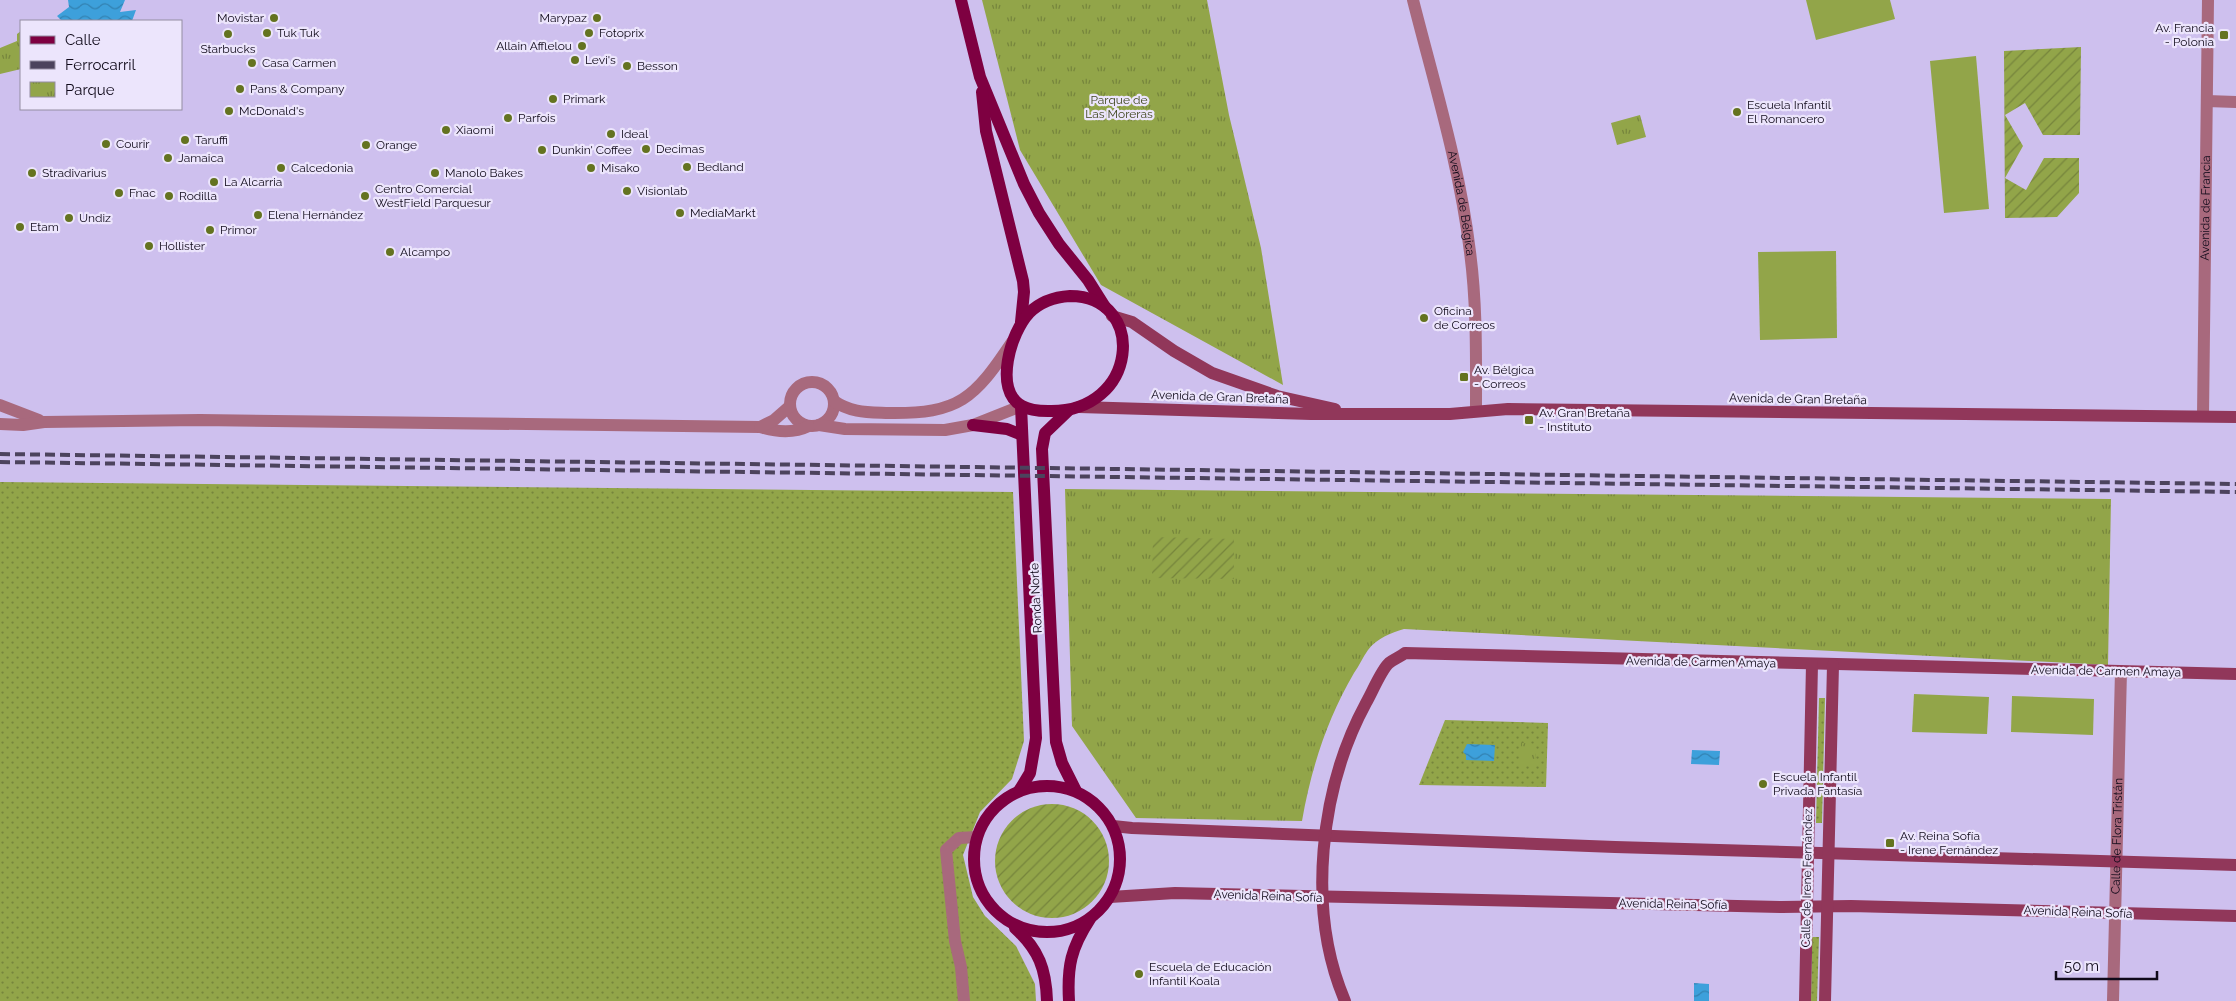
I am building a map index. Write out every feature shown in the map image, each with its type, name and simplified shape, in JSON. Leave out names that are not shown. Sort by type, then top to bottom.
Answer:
[{"type":"main road","points":[[961,0],[980,78],[986,131],[1022,274],[1024,292],[1020,324],[1012,342],[1007,382],[1012,394],[1021,406],[1043,411],[1074,408],[1100,396],[1110,386],[1123,359],[1120,331],[1088,280],[1059,244],[1038,213],[1016,168],[980,78]]},
{"type":"main road","points":[[1020,324],[1036,307],[1060,297],[1080,296],[1108,312]]},
{"type":"main road","name":"Ronda Norte","points":[[1019,791],[1030,773],[1036,738],[1021,406]]},
{"type":"main road","name":"Ronda Norte","points":[[1074,408],[1045,433],[1042,449],[1056,742],[1062,763],[1076,792]]},
{"type":"main road","points":[[973,425],[1006,429],[1022,435]]},
{"type":"main road","name":"Ronda Norte","points":[[1047,1001],[1046,977],[1040,960],[1032,945],[990,905],[978,884],[973,860],[977,837],[983,822],[993,809],[1019,791],[1038,786],[1057,786],[1076,792],[1090,800],[1103,811],[1119,843],[1121,862],[1118,880],[1110,897],[1090,918],[1077,938],[1071,955],[1068,976],[1068,1001]]},
{"type":"main road","name":"Ronda Norte","points":[[1008,921],[1028,930],[1049,932],[1071,928],[1090,918]]},
{"type":"street","name":"Avenida de Bélgica","points":[[1413,0],[1456,171],[1468,232],[1476,306],[1476,411]]},
{"type":"street","name":"Avenida de Francia","points":[[2203,416],[2208,0]]},
{"type":"street","points":[[2207,102],[2236,102]]},
{"type":"street","name":"Avenida de Gran Bretaña","points":[[1108,312],[1132,322],[1188,360],[1222,377],[1297,401],[1360,413]]},
{"type":"street","points":[[760,427],[774,420],[790,406],[797,389],[808,383],[823,385],[830,392],[834,401],[842,407],[860,412],[918,413],[945,408],[962,399],[982,383],[993,371],[1012,342]]},
{"type":"street","points":[[0,424],[200,420],[760,427],[786,432],[798,431],[814,426],[830,415],[834,401]]},
{"type":"street","points":[[0,405],[28,418],[44,422]]},
{"type":"street","points":[[790,406],[795,418],[814,426],[837,429],[927,431],[973,425],[1021,406]]},
{"type":"street","name":"Avenida de Gran Bretaña","points":[[1074,408],[1311,414],[1450,414],[1508,409],[2236,417]]},
{"type":"street","name":"Avenida de Carmen Amaya","points":[[1345,1001],[1330,950],[1324,898],[1323,871],[1333,790],[1352,729],[1387,664],[1405,653],[2236,674]]},
{"type":"street","name":"Calle de Irene Fernández","points":[[1804,1001],[1812,664]]},
{"type":"street","name":"Calle de Irene Fernández","points":[[1824,1001],[1834,665]]},
{"type":"street","name":"Calle de Flora Tristán","points":[[2112,1001],[2121,671]]},
{"type":"street","points":[[1112,826],[1140,829],[1326,837],[2236,865]]},
{"type":"street","points":[[964,1001],[961,967],[955,941],[946,850],[960,838],[977,837]]},
{"type":"street","name":"Avenida Reina Sofía","points":[[1110,897],[1176,894],[1827,906],[2236,916]]},
{"type":"green space","name":"Parque de Las Moreras","points":[[982,0],[1207,0],[1229,115],[1261,248],[1283,385],[1101,285],[1020,150]]},
{"type":"green space","points":[[1806,0],[1890,0],[1895,19],[1816,40]]},
{"type":"green space","points":[[20,32],[20,69],[0,74],[0,48],[17,41],[17,34]]},
{"type":"green space","points":[[2081,47],[2080,135],[2043,135],[2025,103],[2005,115],[2023,146],[2005,178],[2026,190],[2044,158],[2079,158],[2079,193],[2057,217],[2005,218],[2004,51]]},
{"type":"green space","points":[[1976,56],[1989,209],[1944,213],[1930,61]]},
{"type":"green space","points":[[1640,115],[1646,137],[1617,145],[1611,123]]},
{"type":"green space","points":[[1836,251],[1837,338],[1760,340],[1758,252]]},
{"type":"green space","points":[[0,482],[1013,492],[1024,741],[1012,779],[980,812],[963,855],[973,897],[985,916],[1016,946],[1035,984],[1036,1001],[0,1001]]},
{"type":"green space","points":[[1065,489],[2111,499],[2108,665],[1404,629],[1384,636],[1368,650],[1344,690],[1328,726],[1315,763],[1302,821],[1136,818],[1072,726]]},
{"type":"green space","points":[[1153,537],[1234,539],[1234,579],[1152,578]]},
{"type":"green space","points":[[1914,694],[1989,697],[1987,734],[1912,732]]},
{"type":"green space","points":[[2012,696],[2094,699],[2093,735],[2011,732]]},
{"type":"green space","points":[[1819,698],[1825,698],[1822,823],[1816,823]]},
{"type":"green space","points":[[1445,720],[1548,723],[1546,787],[1419,785]]},
{"type":"green space","points":[[1521,743],[1536,744],[1535,765],[1520,765]]},
{"type":"green space","points":[[1052,804],[1074,808],[1092,821],[1105,839],[1109,861],[1105,883],[1092,901],[1074,914],[1052,918],[1030,914],[1012,901],[999,883],[995,861],[999,839],[1012,821],[1030,808]]},
{"type":"green space","points":[[1812,937],[1819,937],[1817,1001],[1811,1001]]},
{"type":"water","points":[[68,0],[125,0],[120,12],[136,10],[132,20],[61,20],[57,16],[69,7]]},
{"type":"water","points":[[1467,744],[1495,745],[1494,761],[1466,760],[1466,755],[1463,752]]},
{"type":"water","points":[[1692,750],[1720,751],[1719,765],[1691,764]]},
{"type":"water","points":[[1694,983],[1709,984],[1709,1001],[1694,1001]]},
{"type":"railway","points":[[0,454],[2236,484]]},
{"type":"railway","points":[[0,462],[2236,492]]},
{"type":"place","name":"Movistar","points":[[274,18]]},
{"type":"place","name":"Marypaz","points":[[597,18]]},
{"type":"place","name":"Tuk Tuk","points":[[267,33]]},
{"type":"place","name":"Fotoprix","points":[[589,33]]},
{"type":"place","name":"Starbucks","points":[[228,34]]},
{"type":"place","name":"Av. Francia - Polonia","points":[[2224,35]]},
{"type":"place","name":"Allain Afflelou","points":[[582,46]]},
{"type":"place","name":"Levi's","points":[[575,60]]},
{"type":"place","name":"Casa Carmen","points":[[252,63]]},
{"type":"place","name":"Besson","points":[[627,66]]},
{"type":"place","name":"Pans & Company","points":[[240,89]]},
{"type":"place","name":"Primark","points":[[553,99]]},
{"type":"place","name":"McDonald's","points":[[229,111]]},
{"type":"place","name":"Escuela Infantil El Romancero","points":[[1737,112]]},
{"type":"place","name":"Parfois","points":[[508,118]]},
{"type":"place","name":"Xiaomi","points":[[446,130]]},
{"type":"place","name":"Ideal","points":[[611,134]]},
{"type":"place","name":"Taruffi","points":[[185,140]]},
{"type":"place","name":"Courir","points":[[106,144]]},
{"type":"place","name":"Orange","points":[[366,145]]},
{"type":"place","name":"Decimas","points":[[646,149]]},
{"type":"place","name":"Dunkin' Coffee","points":[[542,150]]},
{"type":"place","name":"Jamaica","points":[[168,158]]},
{"type":"place","name":"Bedland","points":[[687,167]]},
{"type":"place","name":"Calcedonia","points":[[281,168]]},
{"type":"place","name":"Misako","points":[[591,168]]},
{"type":"place","name":"Stradivarius","points":[[32,173]]},
{"type":"place","name":"Manolo Bakes","points":[[435,173]]},
{"type":"place","name":"La Alcarria","points":[[214,182]]},
{"type":"place","name":"Visionlab","points":[[627,191]]},
{"type":"place","name":"Fnac","points":[[119,193]]},
{"type":"place","name":"Rodilla","points":[[169,196]]},
{"type":"place","name":"Centro Comercial WestField Parquesur","points":[[365,196]]},
{"type":"place","name":"MediaMarkt","points":[[680,213]]},
{"type":"place","name":"Elena Hernández","points":[[258,215]]},
{"type":"place","name":"Undiz","points":[[69,218]]},
{"type":"place","name":"Etam","points":[[20,227]]},
{"type":"place","name":"Primor","points":[[210,230]]},
{"type":"place","name":"Hollister","points":[[149,246]]},
{"type":"place","name":"Alcampo","points":[[390,252]]},
{"type":"place","name":"Oficina de Correos","points":[[1424,318]]},
{"type":"place","name":"Av. Bélgica - Correos","points":[[1464,377]]},
{"type":"place","name":"Av. Gran Bretaña - Instituto","points":[[1529,420]]},
{"type":"place","name":"Escuela Infantil Privada Fantasía","points":[[1763,784]]},
{"type":"place","name":"Av. Reina Sofía - Irene Fernández","points":[[1890,843]]},
{"type":"place","name":"Escuela de Educación Infantil Koala","points":[[1139,974]]}]
